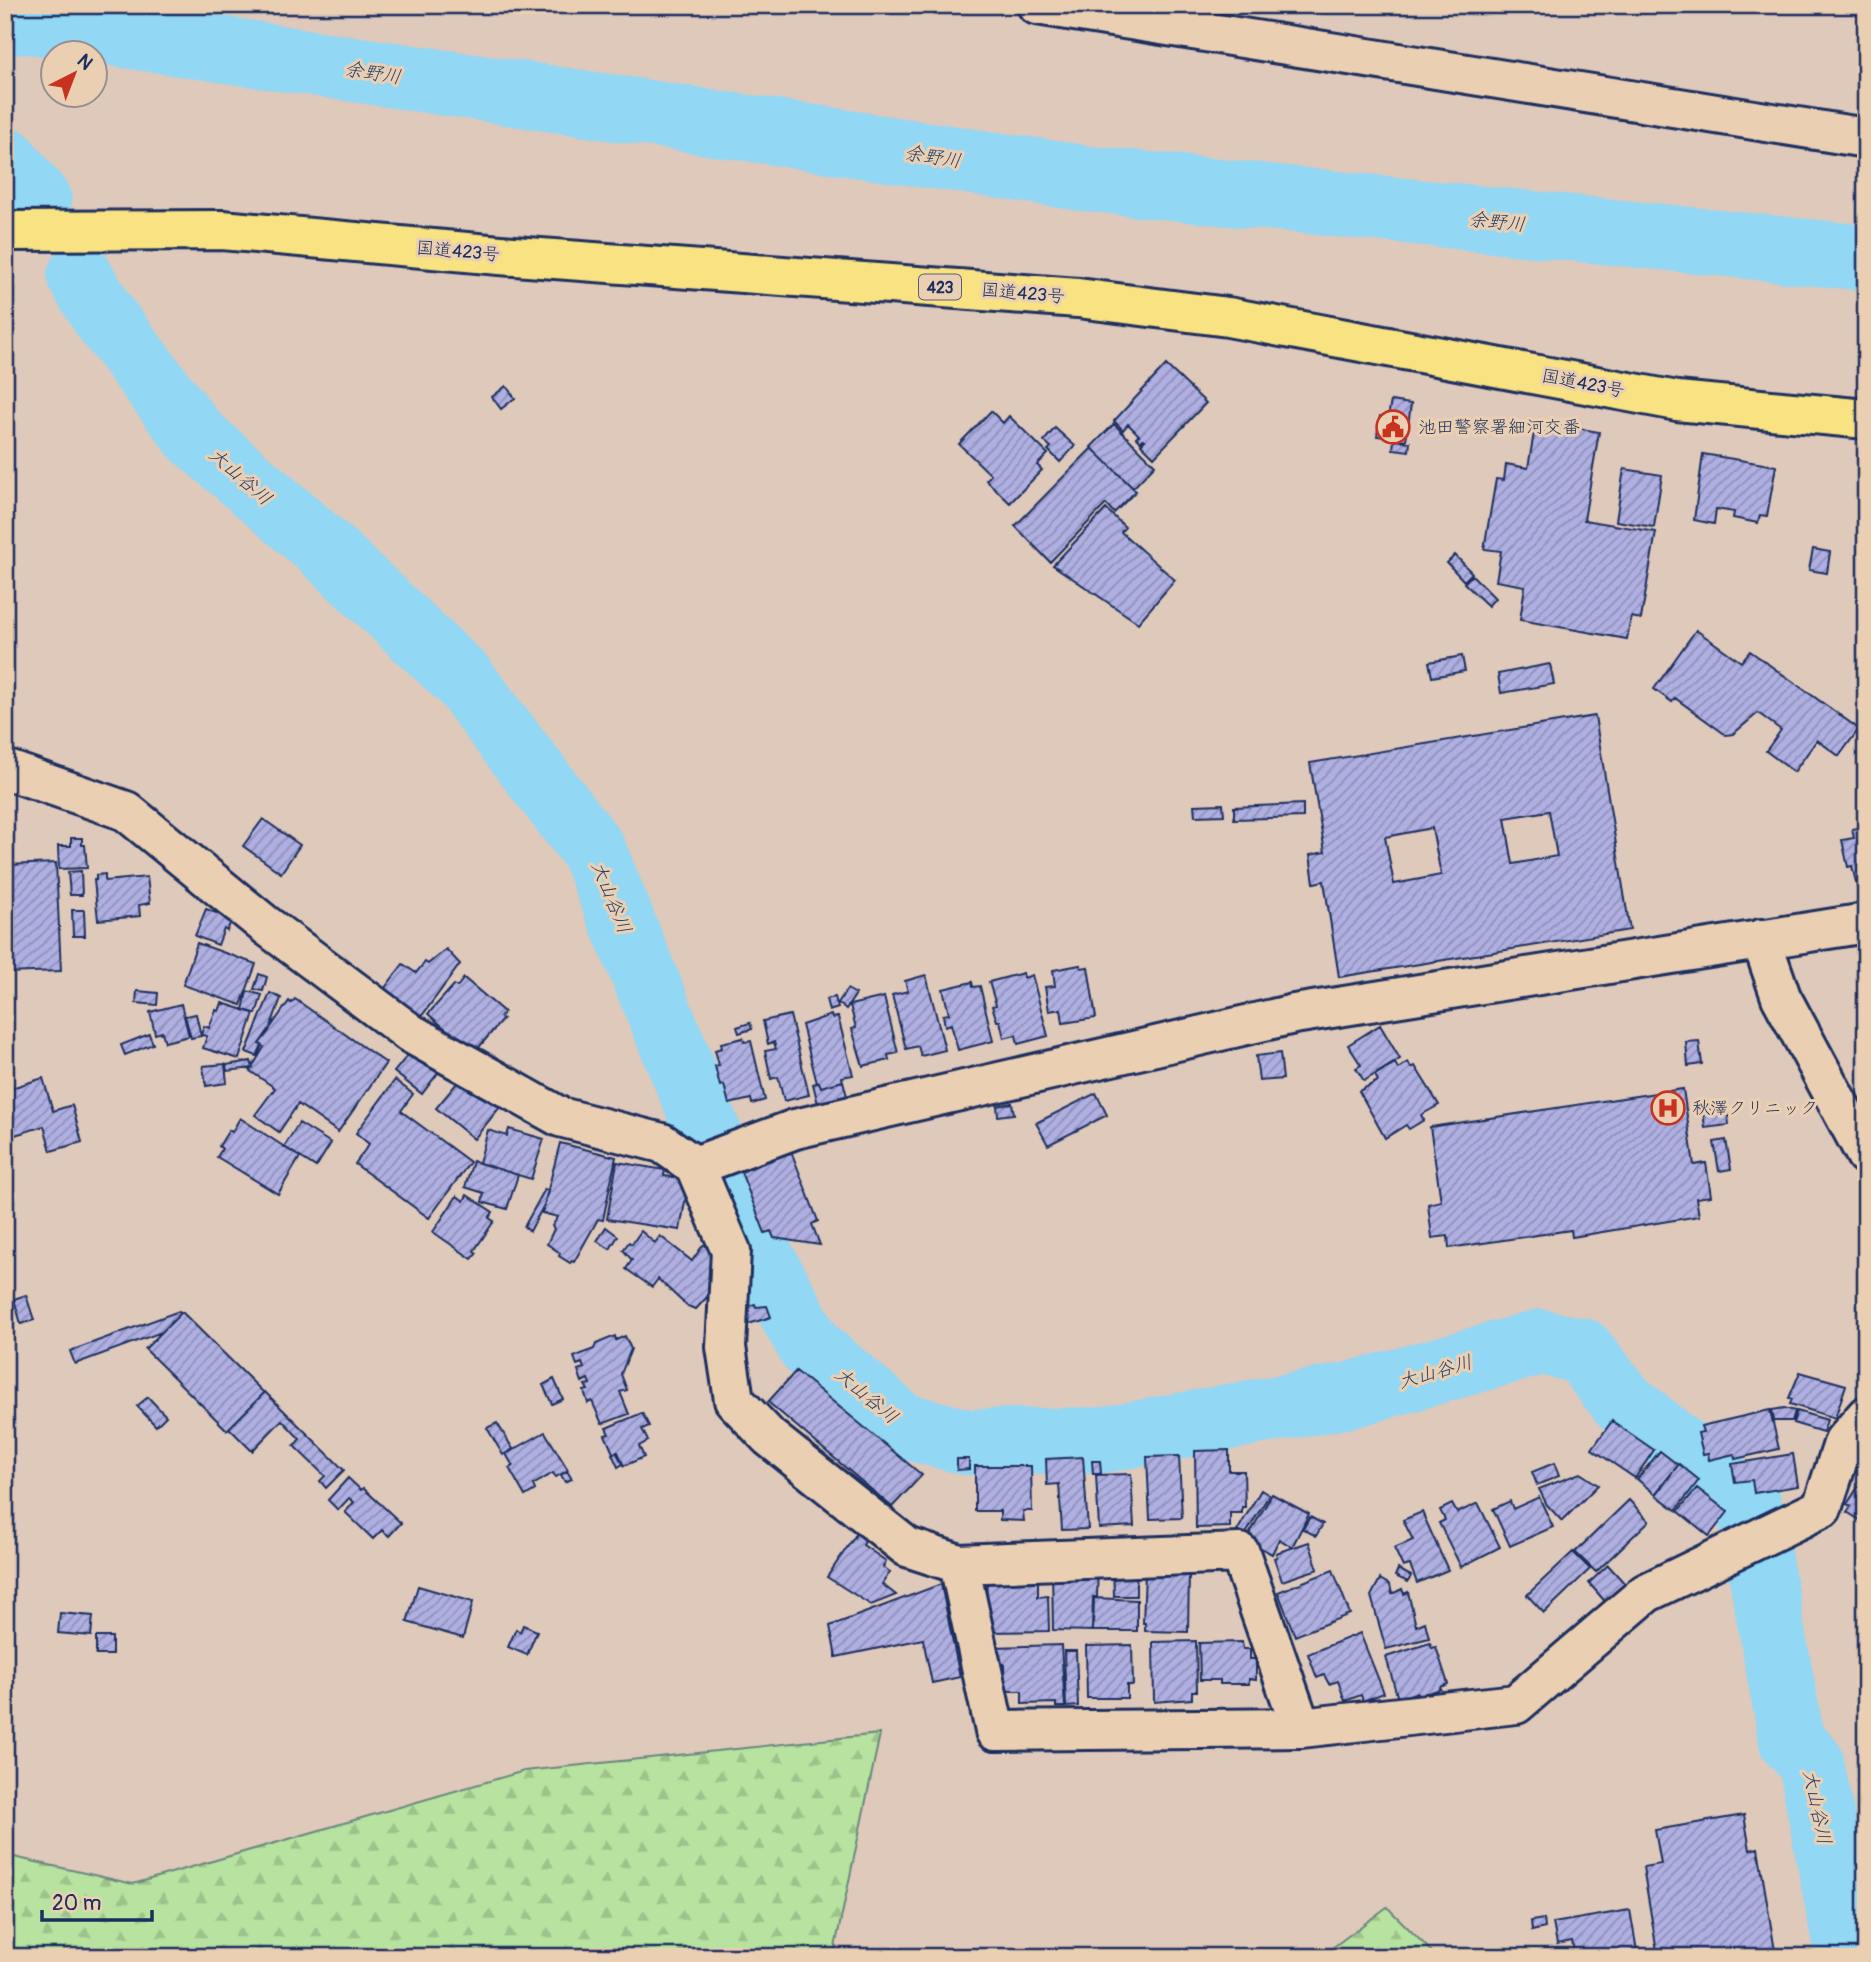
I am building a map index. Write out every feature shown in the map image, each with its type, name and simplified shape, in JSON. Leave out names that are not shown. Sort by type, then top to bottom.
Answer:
[{"type":"highway","name":"国道423号","points":[[5,231],[222,230],[500,255],[1078,298],[1228,317],[1677,401],[1866,419]]},
{"type":"street","points":[[1037,5],[1866,138]]},
{"type":"street","points":[[5,769],[126,811],[263,923],[410,1033],[559,1117],[662,1143],[695,1166],[731,1251],[726,1347],[734,1400],[769,1437],[907,1547],[959,1564],[1240,1553],[1301,1728]]},
{"type":"street","points":[[695,1166],[796,1129],[1294,1014],[1866,922]]},
{"type":"street","points":[[1761,939],[1781,997],[1866,1155]]},
{"type":"street","points":[[959,1564],[995,1731],[1301,1728],[1516,1704],[1646,1593],[1822,1508],[1844,1441],[1866,1416]]},
{"type":"green space","points":[[880,1734],[833,1957],[5,1957],[5,1855],[133,1884],[524,1771]]},
{"type":"green space","points":[[1387,1907],[1437,1957],[1320,1957]]},
{"type":"building","points":[[1166,365],[1206,403],[1154,457],[1141,444],[1145,440],[1141,442],[1136,437],[1139,435],[1128,424],[1123,430],[1114,421]]},
{"type":"building","points":[[506,386],[515,398],[501,409],[492,397]]},
{"type":"building","name":"池田警察署細河交番","points":[[1391,401],[1411,404],[1406,440],[1377,436],[1380,416],[1388,417]]},
{"type":"building","points":[[991,411],[1003,423],[1009,416],[1048,454],[1037,465],[1042,470],[1010,503],[986,480],[991,475],[959,444]]},
{"type":"building","points":[[1536,421],[1599,432],[1584,520],[1656,532],[1641,619],[1631,617],[1627,639],[1520,620],[1525,586],[1496,581],[1501,551],[1484,549],[1496,479],[1504,480],[1506,464],[1528,468]]},
{"type":"building","points":[[1114,424],[1155,465],[1133,488],[1091,447]]},
{"type":"building","points":[[1055,428],[1075,446],[1060,462],[1048,450],[1051,447],[1044,441]]},
{"type":"building","points":[[1394,440],[1410,442],[1409,451],[1393,449]]},
{"type":"building","points":[[1092,448],[1136,491],[1114,513],[1106,504],[1050,562],[1015,526]]},
{"type":"building","points":[[1703,454],[1776,466],[1767,516],[1760,515],[1758,523],[1733,518],[1734,512],[1716,509],[1714,524],[1694,520]]},
{"type":"building","points":[[1624,469],[1662,475],[1654,527],[1616,521]]},
{"type":"building","points":[[1106,509],[1125,527],[1121,532],[1175,580],[1138,623],[1053,565]]},
{"type":"building","points":[[1813,549],[1830,552],[1827,573],[1809,570]]},
{"type":"building","points":[[1455,555],[1472,573],[1464,581],[1447,563]]},
{"type":"building","points":[[1472,575],[1495,598],[1488,606],[1464,583]]},
{"type":"building","points":[[1696,630],[1741,662],[1750,651],[1859,729],[1839,756],[1817,740],[1794,772],[1766,751],[1781,730],[1758,713],[1733,734],[1726,735],[1675,698],[1672,702],[1654,689]]},
{"type":"building","points":[[1462,656],[1465,671],[1432,677],[1429,662]]},
{"type":"building","points":[[1550,664],[1554,684],[1501,693],[1498,674]]},
{"type":"building","points":[[1595,716],[1630,930],[1339,977],[1324,881],[1314,883],[1310,855],[1325,852],[1310,763]],"holes":[[[1549,811],[1557,856],[1513,864],[1505,818]],[[1432,828],[1441,875],[1394,884],[1385,837]]]},
{"type":"building","points":[[1223,804],[1224,815],[1195,816],[1194,805]]},
{"type":"building","points":[[1303,804],[1303,817],[1234,819],[1234,807]]},
{"type":"building","points":[[263,819],[300,845],[281,873],[243,846]]},
{"type":"building","points":[[1866,826],[1866,892],[1859,894],[1852,866],[1848,867],[1842,840],[1854,838],[1852,829]]},
{"type":"building","points":[[71,838],[82,838],[87,868],[59,869],[58,846],[71,846]]},
{"type":"building","points":[[56,863],[61,971],[5,973],[5,865]]},
{"type":"building","points":[[81,871],[82,895],[70,895],[68,872]]},
{"type":"building","points":[[105,874],[105,881],[147,877],[150,903],[139,905],[140,916],[98,920],[94,880],[96,875]]},
{"type":"building","points":[[206,909],[232,919],[227,931],[224,929],[218,945],[195,936]]},
{"type":"building","points":[[72,910],[84,910],[85,936],[73,936]]},
{"type":"building","points":[[197,943],[256,964],[241,1005],[183,985]]},
{"type":"building","points":[[446,949],[460,964],[418,1021],[381,993],[403,964],[416,973],[425,962],[428,964]]},
{"type":"building","points":[[1080,965],[1081,968],[1088,967],[1096,1018],[1063,1023],[1061,1009],[1049,1011],[1045,987],[1055,986],[1053,970]]},
{"type":"building","points":[[1023,973],[1024,978],[1032,975],[1048,1036],[1018,1044],[1016,1035],[1004,1038],[1000,1021],[997,1021],[992,1006],[996,1005],[989,982]]},
{"type":"building","points":[[259,974],[267,977],[263,991],[254,989]]},
{"type":"building","points":[[926,975],[945,1050],[921,1056],[918,1046],[906,1049],[892,995],[908,991],[905,981]]},
{"type":"building","points":[[464,978],[504,1012],[500,1017],[503,1019],[474,1053],[428,1014],[454,985],[457,987]]},
{"type":"building","points":[[972,982],[973,987],[980,986],[993,1041],[958,1050],[951,1024],[945,1026],[943,1015],[949,1014],[943,989]]},
{"type":"building","points":[[847,989],[856,994],[846,1009],[838,1003]]},
{"type":"building","points":[[137,991],[158,993],[157,1005],[136,1003]]},
{"type":"building","points":[[247,991],[262,995],[256,1014],[243,1010]]},
{"type":"building","points":[[270,993],[281,998],[269,1031],[259,1044],[262,1045],[257,1056],[246,1052]]},
{"type":"building","points":[[835,997],[838,1008],[829,1011],[826,999]]},
{"type":"building","points":[[884,997],[898,1053],[888,1055],[889,1060],[863,1066],[852,1029],[856,1028],[850,1005]]},
{"type":"building","points":[[295,999],[386,1063],[338,1132],[298,1104],[279,1132],[255,1115],[275,1088],[250,1071],[264,1047],[259,1044],[289,1001],[291,1003]]},
{"type":"building","points":[[222,1003],[254,1013],[239,1059],[203,1048],[207,1036],[201,1035],[204,1026],[209,1028]]},
{"type":"building","points":[[181,1004],[189,1036],[165,1042],[162,1032],[155,1034],[150,1012]]},
{"type":"building","points":[[196,1014],[201,1036],[191,1038],[185,1016]]},
{"type":"building","points":[[790,1015],[809,1095],[784,1101],[778,1077],[771,1079],[765,1051],[776,1049],[774,1042],[768,1044],[763,1021]]},
{"type":"building","points":[[831,1015],[832,1018],[838,1017],[853,1075],[842,1077],[843,1081],[821,1087],[819,1082],[817,1083],[802,1025]]},
{"type":"building","points":[[750,1023],[752,1029],[739,1033],[737,1027]]},
{"type":"building","points":[[1380,1025],[1400,1059],[1364,1081],[1356,1068],[1361,1065],[1348,1045]]},
{"type":"building","points":[[149,1034],[153,1044],[125,1055],[121,1045]]},
{"type":"building","points":[[743,1038],[744,1042],[751,1041],[765,1100],[752,1104],[751,1099],[729,1104],[724,1085],[720,1086],[715,1066],[719,1065],[715,1050],[722,1048],[721,1043]]},
{"type":"building","points":[[1699,1041],[1702,1064],[1688,1066],[1686,1042]]},
{"type":"building","points":[[411,1051],[441,1069],[422,1094],[394,1072]]},
{"type":"building","points":[[1280,1053],[1283,1079],[1259,1081],[1256,1056]]},
{"type":"building","points":[[251,1061],[253,1068],[227,1071],[226,1065]]},
{"type":"building","points":[[1408,1062],[1411,1068],[1415,1066],[1439,1105],[1421,1115],[1424,1120],[1409,1129],[1406,1125],[1385,1138],[1359,1091],[1378,1081],[1375,1075],[1395,1063],[1398,1069]]},
{"type":"building","points":[[225,1064],[227,1083],[206,1086],[203,1066]]},
{"type":"building","points":[[43,1078],[53,1111],[72,1105],[82,1142],[51,1151],[44,1126],[15,1135],[5,1103],[5,1090]]},
{"type":"building","points":[[395,1080],[413,1094],[401,1111],[470,1162],[429,1218],[355,1164],[369,1144],[356,1133]]},
{"type":"building","points":[[843,1081],[848,1100],[819,1108],[813,1084],[819,1082],[821,1087]]},
{"type":"building","points":[[457,1083],[500,1107],[474,1139],[436,1108]]},
{"type":"building","points":[[1683,1089],[1694,1165],[1706,1163],[1711,1196],[1696,1198],[1699,1216],[1572,1237],[1571,1230],[1449,1248],[1448,1236],[1432,1238],[1428,1204],[1441,1201],[1430,1127]]},
{"type":"building","points":[[1096,1093],[1107,1115],[1048,1145],[1036,1123]]},
{"type":"building","points":[[1012,1103],[1014,1114],[998,1116],[997,1106]]},
{"type":"building","points":[[1727,1108],[1729,1125],[1705,1128],[1703,1111]]},
{"type":"building","points":[[240,1118],[300,1157],[278,1194],[217,1157],[222,1149],[219,1146]]},
{"type":"building","points":[[299,1123],[331,1143],[316,1167],[284,1147]]},
{"type":"building","points":[[509,1129],[544,1139],[531,1179],[479,1163],[488,1130],[507,1136]]},
{"type":"building","points":[[1726,1140],[1731,1169],[1719,1171],[1714,1142]]},
{"type":"building","points":[[560,1143],[616,1157],[603,1220],[598,1219],[574,1262],[570,1263],[547,1244],[554,1229],[552,1226],[558,1217],[542,1213]]},
{"type":"building","points":[[791,1151],[818,1221],[812,1224],[820,1245],[774,1238],[771,1231],[765,1233],[741,1172]]},
{"type":"building","points":[[473,1161],[518,1175],[507,1209],[482,1202],[484,1193],[465,1187]]},
{"type":"building","points":[[617,1162],[665,1170],[664,1176],[689,1179],[680,1230],[607,1219]]},
{"type":"building","points":[[545,1189],[548,1191],[544,1205],[530,1231],[524,1227]]},
{"type":"building","points":[[467,1195],[493,1212],[489,1218],[494,1221],[474,1251],[477,1253],[472,1259],[433,1232],[457,1196],[464,1201]]},
{"type":"building","points":[[606,1227],[618,1236],[610,1249],[597,1241]]},
{"type":"building","points":[[641,1231],[655,1243],[660,1236],[692,1261],[703,1245],[714,1247],[713,1280],[708,1296],[696,1309],[687,1306],[658,1279],[652,1287],[626,1269],[632,1260],[623,1250],[629,1242],[632,1244]]},
{"type":"building","points":[[26,1295],[34,1320],[21,1324],[14,1299]]},
{"type":"building","points":[[755,1304],[756,1307],[767,1306],[771,1317],[745,1325],[733,1311]]},
{"type":"building","points":[[179,1311],[180,1314],[162,1332],[75,1364],[70,1351]]},
{"type":"building","points":[[182,1312],[264,1393],[227,1430],[145,1349]]},
{"type":"building","points":[[615,1336],[616,1340],[625,1336],[631,1349],[621,1374],[627,1390],[620,1392],[629,1414],[602,1424],[592,1401],[588,1403],[584,1391],[588,1390],[585,1385],[590,1384],[588,1379],[582,1382],[578,1370],[584,1368],[582,1363],[577,1365],[574,1357]]},
{"type":"building","points":[[796,1371],[922,1475],[892,1507],[768,1402]]},
{"type":"building","points":[[1800,1372],[1846,1385],[1835,1418],[1790,1404],[1792,1399],[1789,1398]]},
{"type":"building","points":[[554,1379],[563,1399],[552,1404],[543,1385]]},
{"type":"building","points":[[265,1392],[344,1470],[326,1488],[320,1481],[325,1476],[294,1446],[300,1439],[282,1420],[252,1451],[229,1428]]},
{"type":"building","points":[[148,1397],[166,1416],[156,1426],[137,1406]]},
{"type":"building","points":[[1784,1408],[1795,1411],[1792,1421],[1774,1421],[1772,1410]]},
{"type":"building","points":[[1770,1410],[1779,1449],[1735,1459],[1734,1454],[1709,1460],[1708,1453],[1703,1454],[1698,1433],[1703,1432],[1701,1426]]},
{"type":"building","points":[[1797,1411],[1827,1420],[1823,1432],[1793,1423]]},
{"type":"building","points":[[642,1413],[649,1426],[642,1429],[648,1441],[639,1446],[644,1457],[624,1466],[618,1452],[613,1453],[605,1435],[609,1434],[606,1428]]},
{"type":"building","points":[[1612,1421],[1654,1450],[1635,1478],[1592,1449]]},
{"type":"building","points":[[497,1423],[513,1449],[503,1455],[487,1428]]},
{"type":"building","points":[[545,1432],[568,1470],[556,1477],[553,1473],[533,1485],[535,1490],[525,1496],[509,1468],[513,1466],[506,1454]]},
{"type":"building","points":[[1229,1450],[1229,1471],[1244,1471],[1245,1507],[1242,1507],[1242,1513],[1230,1513],[1230,1527],[1196,1528],[1195,1451]]},
{"type":"building","points":[[1660,1451],[1678,1465],[1655,1494],[1637,1479]]},
{"type":"building","points":[[616,1452],[623,1464],[618,1467],[612,1454]]},
{"type":"building","points":[[1793,1454],[1798,1486],[1754,1493],[1752,1480],[1735,1482],[1732,1464]]},
{"type":"building","points":[[1179,1456],[1182,1518],[1150,1519],[1147,1457]]},
{"type":"building","points":[[1083,1457],[1088,1529],[1062,1530],[1059,1484],[1047,1485],[1046,1459]]},
{"type":"building","points":[[957,1459],[969,1459],[969,1469],[957,1470]]},
{"type":"building","points":[[1866,1460],[1866,1524],[1847,1512],[1851,1506],[1847,1504],[1865,1476],[1858,1472]]},
{"type":"building","points":[[1092,1461],[1100,1461],[1101,1474],[1093,1474]]},
{"type":"building","points":[[1554,1463],[1559,1476],[1537,1485],[1532,1472]]},
{"type":"building","points":[[1679,1464],[1699,1480],[1676,1510],[1656,1495]]},
{"type":"building","points":[[975,1466],[1031,1466],[1032,1511],[1023,1511],[1024,1521],[1000,1520],[1000,1511],[975,1511]]},
{"type":"building","points":[[567,1471],[572,1479],[565,1482],[561,1475]]},
{"type":"building","points":[[1580,1473],[1598,1485],[1562,1521],[1547,1505],[1539,1489]]},
{"type":"building","points":[[1131,1474],[1134,1526],[1099,1528],[1096,1475]]},
{"type":"building","points":[[348,1478],[401,1523],[389,1536],[382,1530],[373,1539],[345,1512],[354,1502],[349,1498],[338,1510],[328,1500]]},
{"type":"building","points":[[1697,1488],[1728,1512],[1709,1536],[1678,1511]]},
{"type":"building","points":[[1261,1490],[1269,1495],[1244,1537],[1236,1533]]},
{"type":"building","points":[[1272,1494],[1309,1514],[1292,1547],[1279,1539],[1272,1554],[1246,1540]]},
{"type":"building","points":[[1539,1497],[1553,1527],[1510,1546],[1493,1509],[1510,1501],[1513,1509]]},
{"type":"building","points":[[1629,1500],[1649,1521],[1596,1572],[1575,1552]]},
{"type":"building","points":[[1478,1503],[1500,1547],[1461,1567],[1439,1523],[1445,1520],[1440,1510],[1452,1504],[1457,1513]]},
{"type":"building","points":[[1422,1512],[1448,1570],[1417,1583],[1410,1565],[1403,1567],[1394,1548],[1413,1540],[1403,1520]]},
{"type":"building","points":[[1310,1517],[1323,1524],[1316,1536],[1303,1529]]},
{"type":"building","points":[[857,1533],[866,1540],[863,1545],[886,1561],[883,1567],[890,1572],[882,1584],[896,1595],[871,1605],[827,1577]]},
{"type":"building","points":[[1309,1542],[1318,1569],[1282,1581],[1274,1558],[1277,1557],[1276,1553]]},
{"type":"building","points":[[1573,1552],[1590,1569],[1544,1613],[1527,1595]]},
{"type":"building","points":[[1098,1565],[1092,1631],[1053,1630],[1052,1567]]},
{"type":"building","points":[[1608,1565],[1627,1586],[1608,1605],[1589,1583]]},
{"type":"building","points":[[1113,1566],[1136,1566],[1136,1596],[1114,1596]]},
{"type":"building","points":[[1398,1569],[1411,1576],[1408,1582],[1395,1576]]},
{"type":"building","points":[[1333,1570],[1350,1614],[1295,1636],[1278,1592]]},
{"type":"building","points":[[986,1571],[1038,1572],[1038,1597],[1048,1596],[1049,1631],[988,1632]]},
{"type":"building","points":[[1145,1573],[1189,1574],[1188,1632],[1145,1631]]},
{"type":"building","points":[[1380,1579],[1390,1585],[1392,1594],[1402,1589],[1404,1594],[1408,1592],[1416,1626],[1425,1622],[1429,1638],[1386,1649],[1371,1596]]},
{"type":"building","points":[[941,1584],[960,1677],[932,1683],[923,1639],[836,1657],[830,1626]]},
{"type":"building","points":[[418,1586],[473,1602],[463,1638],[407,1622]]},
{"type":"building","points":[[1094,1598],[1137,1600],[1137,1631],[1093,1631]]},
{"type":"building","points":[[60,1613],[93,1616],[91,1636],[58,1633]]},
{"type":"building","points":[[523,1625],[537,1631],[527,1655],[508,1647],[516,1629],[520,1632]]},
{"type":"building","points":[[1360,1633],[1384,1693],[1363,1701],[1361,1695],[1345,1701],[1338,1681],[1329,1684],[1324,1675],[1317,1678],[1308,1654]]},
{"type":"building","points":[[96,1637],[112,1637],[112,1655],[96,1655]]},
{"type":"building","points":[[1196,1641],[1197,1691],[1192,1691],[1192,1699],[1154,1702],[1153,1642]]},
{"type":"building","points":[[1242,1642],[1243,1649],[1250,1649],[1250,1659],[1256,1659],[1256,1680],[1249,1679],[1249,1684],[1220,1684],[1220,1680],[1200,1680],[1199,1643]]},
{"type":"building","points":[[1430,1643],[1432,1648],[1436,1647],[1448,1684],[1418,1696],[1417,1692],[1398,1699],[1386,1657]]},
{"type":"building","points":[[1061,1645],[1065,1707],[1056,1707],[1056,1703],[1022,1704],[1022,1691],[1005,1691],[1004,1664],[998,1664],[995,1647]]},
{"type":"building","points":[[1132,1645],[1133,1685],[1127,1685],[1127,1698],[1087,1698],[1086,1646]]},
{"type":"building","points":[[1064,1651],[1076,1651],[1078,1706],[1066,1707]]},
{"type":"building","points":[[1744,1815],[1750,1850],[1758,1848],[1776,1957],[1658,1957],[1643,1867],[1661,1864],[1655,1830]]},
{"type":"building","points":[[1630,1910],[1638,1957],[1575,1957],[1572,1941],[1557,1944],[1553,1923]]},
{"type":"building","points":[[1544,1919],[1545,1928],[1532,1931],[1531,1921]]},
{"type":"waterway","name":"余野川","points":[[5,22],[32,21],[1082,178],[1866,258]]},
{"type":"waterway","name":"大山谷川","points":[[5,159],[39,201]]},
{"type":"waterway","name":"大山谷川","points":[[80,276],[105,318],[195,436],[323,547],[463,679],[593,850],[753,1242],[811,1348],[901,1425],[967,1442],[1102,1440],[1350,1395],[1541,1342],[1582,1351],[1623,1402],[1749,1505],[1792,1741],[1811,1762],[1848,1957]]},
{"type":"place","name":"池田警察署細河交番","points":[[1393,427]]},
{"type":"place","name":"秋澤クリニック","points":[[1668,1108]]}]
